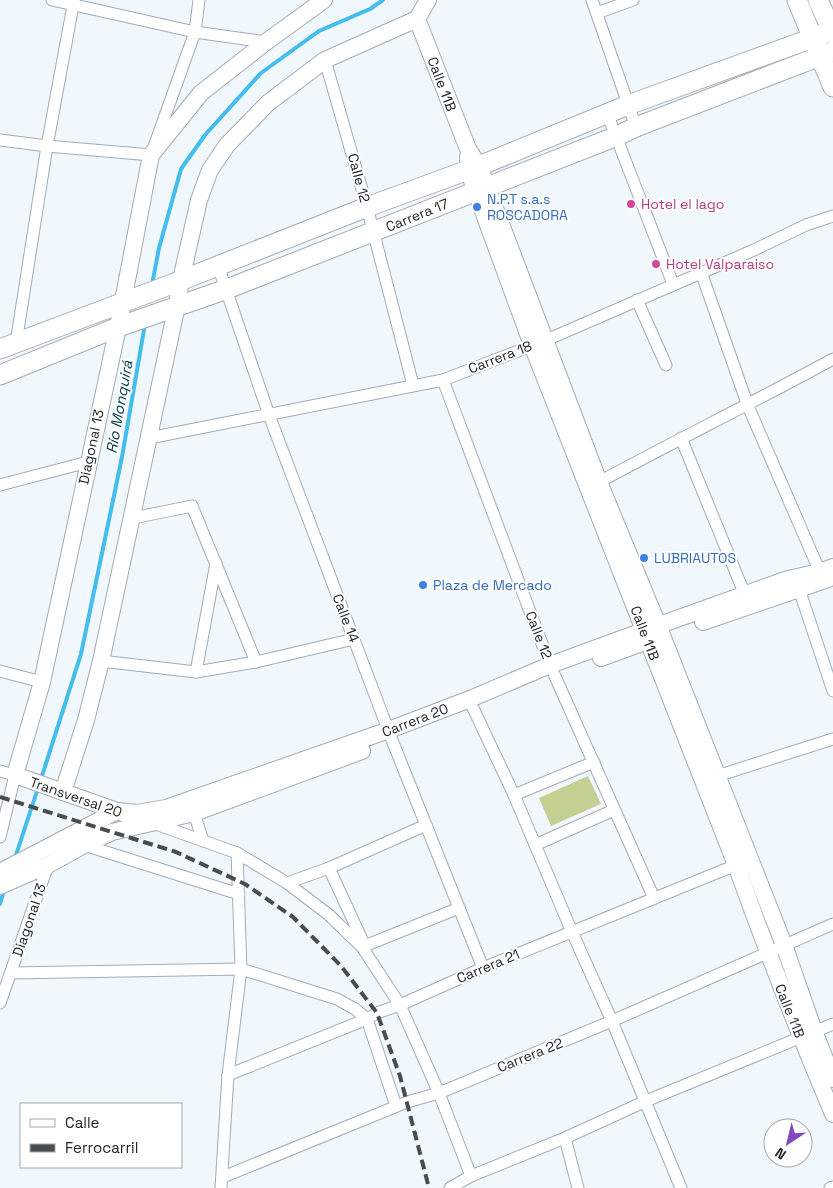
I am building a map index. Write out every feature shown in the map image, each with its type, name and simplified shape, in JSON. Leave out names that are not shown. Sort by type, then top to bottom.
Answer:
[{"type":"main road","points":[[796,0],[813,39],[827,54],[833,87]]},
{"type":"main road","points":[[818,0],[833,32]]},
{"type":"main road","name":"Carrera 17","points":[[8,346],[177,282],[367,206],[473,168],[628,105],[833,32]]},
{"type":"main road","name":"Carrera 17","points":[[0,375],[123,325],[227,289],[482,190],[636,127],[827,54]]},
{"type":"street","points":[[52,0],[74,2],[195,32],[266,42]]},
{"type":"street","name":"Diagonal 13","points":[[0,837],[12,775],[42,682],[88,462],[123,325],[152,155],[195,32],[199,0]]},
{"type":"street","points":[[0,140],[152,155],[201,93],[324,0]]},
{"type":"street","points":[[59,790],[86,720],[102,661],[149,438],[177,282],[199,200],[210,170],[227,145],[268,103],[325,60],[417,19],[428,0]]},
{"type":"street","points":[[592,0],[636,127]]},
{"type":"street","points":[[597,13],[633,0]]},
{"type":"street","points":[[8,346],[74,2]]},
{"type":"street","name":"Calle 11B","points":[[417,19],[468,150],[538,343],[593,484],[743,862],[784,945],[807,1034],[833,1114]]},
{"type":"street","name":"Calle 12","points":[[325,60],[367,206],[413,385]]},
{"type":"street","points":[[608,113],[673,284]]},
{"type":"street","name":"Carrera 18","points":[[149,438],[443,380],[538,343],[754,250],[806,225],[833,216]]},
{"type":"street","name":"Calle 14","points":[[218,266],[269,415],[390,735],[483,968]]},
{"type":"street","points":[[701,272],[748,406],[829,572]]},
{"type":"street","points":[[637,300],[666,365]]},
{"type":"street","points":[[593,484],[681,438],[748,406],[833,359]]},
{"type":"street","name":"Calle 12","points":[[443,380],[552,670],[654,898]]},
{"type":"street","points":[[681,438],[745,595]]},
{"type":"street","points":[[0,484],[88,462]]},
{"type":"street","points":[[133,518],[192,506],[256,662]]},
{"type":"street","points":[[196,672],[216,562]]},
{"type":"street","name":"Carrera 20","points":[[653,633],[799,589],[829,572]]},
{"type":"street","name":"Carrera 20","points":[[0,872],[29,866],[48,865],[112,832],[151,822],[172,820],[194,813],[390,735],[470,699],[653,633],[745,595],[788,580],[829,572]]},
{"type":"street","points":[[799,589],[832,685]]},
{"type":"street","name":"Calle 11B","points":[[653,633],[717,776],[743,862],[767,952],[807,1034],[833,1079]]},
{"type":"street","points":[[102,661],[196,672],[256,662],[354,640]]},
{"type":"street","name":"Carrera 20","points":[[0,886],[117,811],[137,813],[166,808],[472,708],[552,670]]},
{"type":"street","points":[[0,672],[42,682]]},
{"type":"street","points":[[472,708],[514,795],[646,1101],[681,1188]]},
{"type":"street","points":[[717,776],[833,739]]},
{"type":"street","points":[[514,795],[594,762]]},
{"type":"street","name":"Transversal 20","points":[[12,775],[151,822]]},
{"type":"street","points":[[535,845],[614,810]]},
{"type":"street","points":[[194,813],[203,841]]},
{"type":"street","points":[[151,822],[237,853],[287,883],[329,915],[363,945]]},
{"type":"street","points":[[287,883],[329,868],[426,825]]},
{"type":"street","points":[[84,845],[239,894]]},
{"type":"street","points":[[222,1183],[228,1075],[241,969],[237,853]]},
{"type":"street","name":"Carrera 21","points":[[228,1075],[743,862]]},
{"type":"street","name":"Diagonal 13","points":[[0,1003],[48,865]]},
{"type":"street","points":[[329,868],[363,945],[400,1005],[439,1092],[471,1176]]},
{"type":"street","points":[[363,945],[459,908]]},
{"type":"street","name":"Carrera 22","points":[[222,1183],[396,1106],[439,1092],[612,1021],[833,924]]},
{"type":"street","points":[[11,973],[241,969],[337,999],[355,1009],[367,1019],[396,1106]]},
{"type":"street","points":[[450,1188],[471,1176],[565,1138],[646,1101],[833,1024]]},
{"type":"street","points":[[565,1138],[578,1188]]},
{"type":"green space","points":[[588,776],[601,804],[551,826],[539,798]]},
{"type":"waterway","name":"Río Monquirá","points":[[152,285],[159,248],[181,169],[205,135],[261,73],[319,31],[370,9],[383,0]]},
{"type":"waterway","name":"Río Monquirá","points":[[41,779],[81,654],[122,457],[145,324]]},
{"type":"waterway","name":"Río Monquirá","points":[[15,858],[38,788]]},
{"type":"waterway","name":"Río Monquirá","points":[[0,904],[4,890]]},
{"type":"railway","points":[[0,797],[176,852],[245,884],[293,917],[341,966],[377,1013],[400,1076],[429,1188]]},
{"type":"place","name":"Hotel el lago","points":[[631,204]]},
{"type":"place","name":"N.P.T s.a.s ROSCADORA","points":[[477,207]]},
{"type":"place","name":"Hotel Valparaiso","points":[[656,264]]},
{"type":"place","name":"LUBRIAUTOS","points":[[644,558]]},
{"type":"place","name":"Plaza de Mercado","points":[[423,585]]}]
